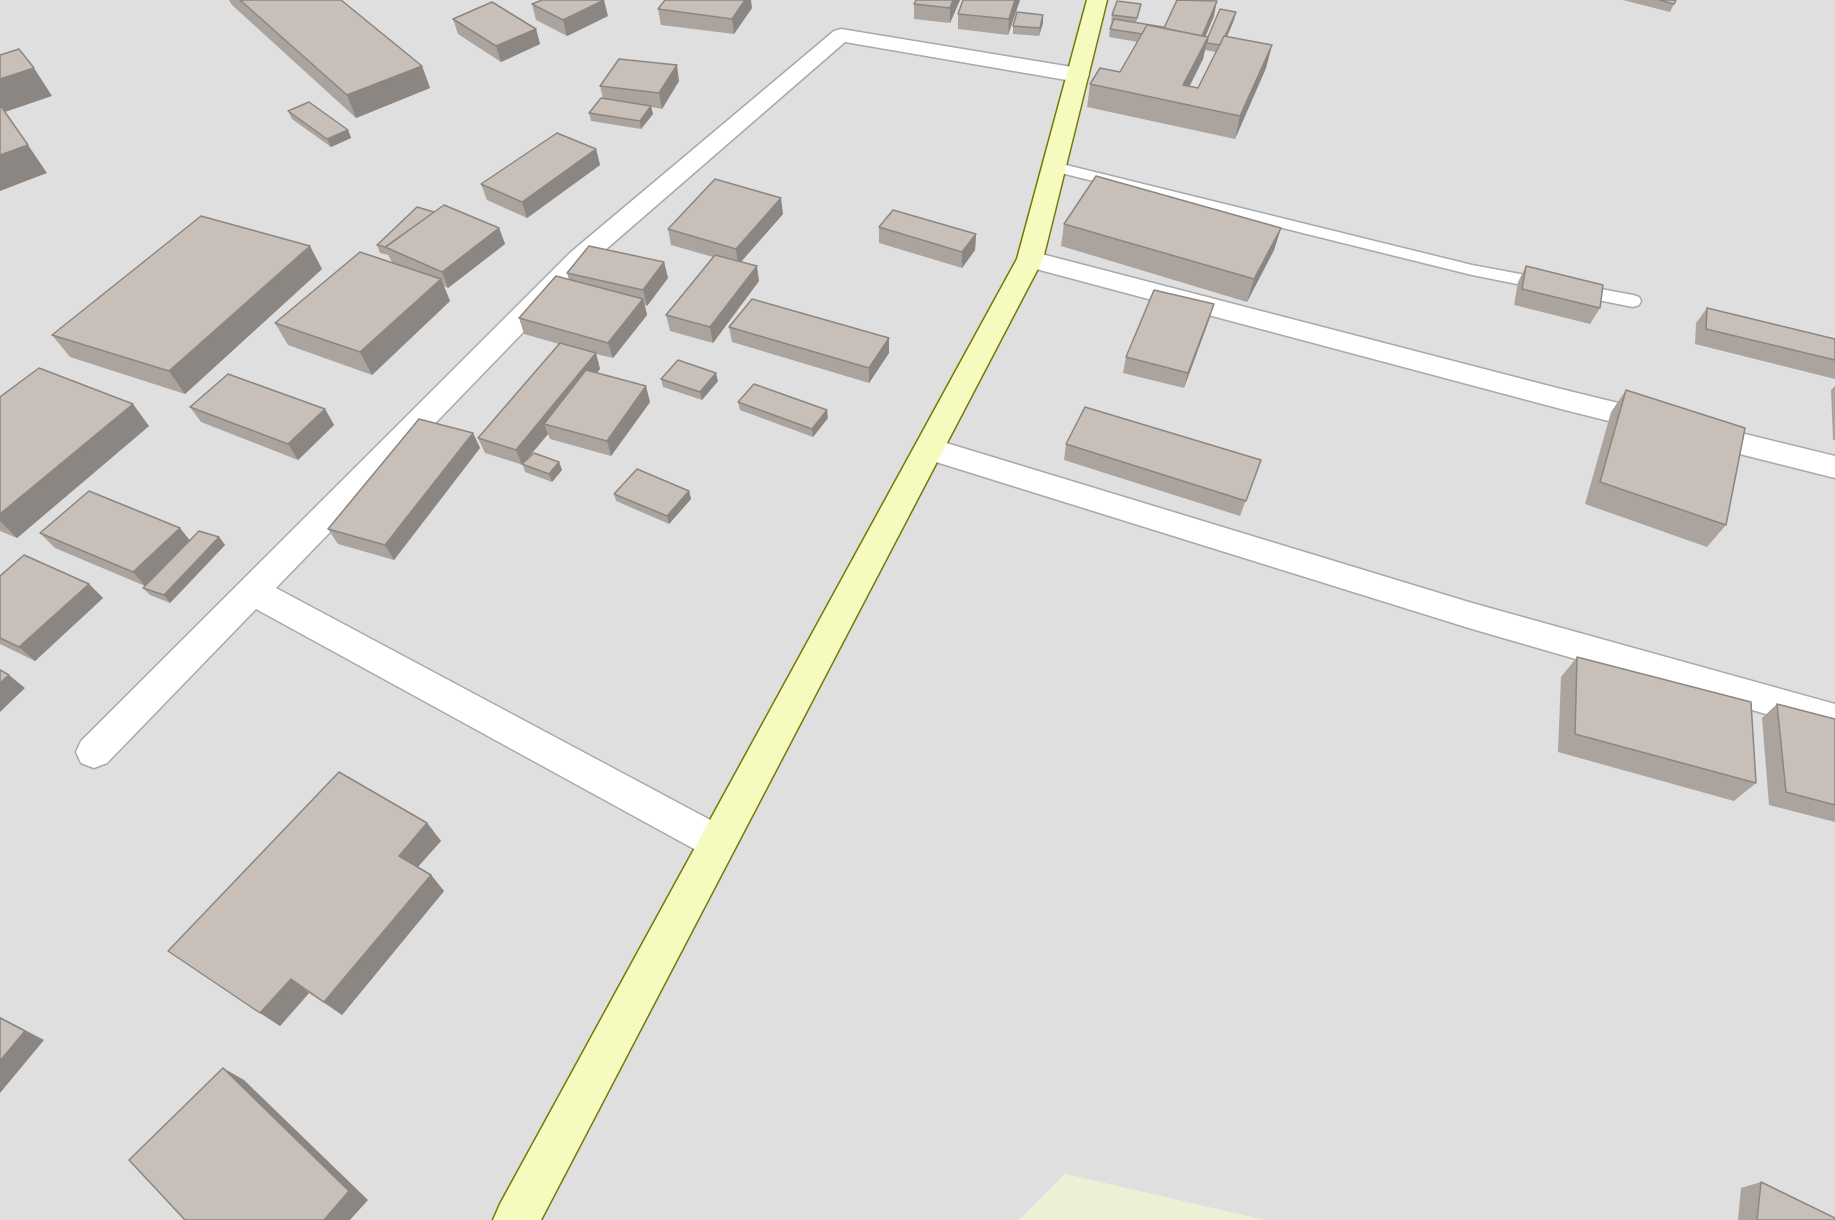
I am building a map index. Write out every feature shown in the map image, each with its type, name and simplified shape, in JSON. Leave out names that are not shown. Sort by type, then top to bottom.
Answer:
[{"type":"main road","points":[[516,1220],[1030,259],[1097,0]]},
{"type":"street","points":[[94,752],[580,258],[841,35],[1078,75]]},
{"type":"street","points":[[1030,259],[1561,399],[1835,467]]},
{"type":"street","points":[[930,449],[1472,616],[1835,719]]},
{"type":"street","points":[[252,591],[718,843]]},
{"type":"lane","points":[[1054,167],[1472,270],[1633,301]]},
{"type":"shaded area","points":[[0,0],[1835,0],[1835,1220],[1264,1220],[1065,1174],[1019,1220],[0,1220]]},
{"type":"green space","points":[[1065,1174],[1264,1220],[1019,1220]]},
{"type":"building","points":[[240,0],[341,0],[422,66],[347,95]]},
{"type":"building","points":[[542,0],[604,0],[563,20],[532,4]]},
{"type":"building","points":[[665,0],[745,0],[732,19],[658,9]]},
{"type":"building","points":[[916,0],[953,0],[950,8],[914,4]]},
{"type":"building","points":[[963,0],[1015,0],[1009,19],[958,14]]},
{"type":"building","points":[[1177,0],[1217,1],[1202,36],[1164,28]]},
{"type":"building","points":[[1659,0],[1676,0],[1674,4]]},
{"type":"building","points":[[1117,1],[1141,4],[1137,18],[1112,15]]},
{"type":"building","points":[[492,2],[536,29],[496,46],[453,19]]},
{"type":"building","points":[[1220,9],[1236,12],[1220,45],[1207,43],[1208,37]]},
{"type":"building","points":[[1017,12],[1043,15],[1040,28],[1013,26]]},
{"type":"building","points":[[1114,19],[1163,27],[1147,25],[1142,34],[1110,29]]},
{"type":"building","points":[[1147,25],[1208,37],[1183,85],[1198,88],[1224,36],[1272,45],[1240,116],[1090,84],[1100,68],[1120,72]]},
{"type":"building","points":[[19,49],[34,68],[0,79],[0,55]]},
{"type":"building","points":[[619,59],[677,65],[659,93],[600,86]]},
{"type":"building","points":[[601,98],[651,106],[640,121],[589,113]]},
{"type":"building","points":[[309,102],[348,130],[327,139],[288,111]]},
{"type":"building","points":[[0,105],[28,145],[0,155]]},
{"type":"building","points":[[557,133],[596,149],[522,202],[481,184]]},
{"type":"building","points":[[1096,176],[1281,228],[1254,279],[1064,224]]},
{"type":"building","points":[[715,179],[781,198],[736,249],[668,229]]},
{"type":"building","points":[[444,205],[499,228],[442,272],[385,247]]},
{"type":"building","points":[[417,207],[434,212],[386,247],[377,245]]},
{"type":"building","points":[[893,210],[976,234],[962,252],[879,227]]},
{"type":"building","points":[[201,216],[310,246],[169,371],[52,335]]},
{"type":"building","points":[[589,246],[664,262],[643,290],[567,273]]},
{"type":"building","points":[[360,252],[441,279],[360,352],[275,323]]},
{"type":"building","points":[[715,255],[757,266],[710,327],[666,315]]},
{"type":"building","points":[[1526,266],[1603,285],[1600,308],[1522,289]]},
{"type":"building","points":[[556,276],[643,299],[608,343],[519,318]]},
{"type":"building","points":[[1154,290],[1214,304],[1188,373],[1126,357]]},
{"type":"building","points":[[752,299],[889,338],[869,368],[729,327]]},
{"type":"building","points":[[1707,308],[1835,339],[1835,360],[1706,329]]},
{"type":"building","points":[[560,343],[596,353],[516,450],[478,438]]},
{"type":"building","points":[[678,360],[716,373],[700,392],[661,379]]},
{"type":"building","points":[[39,368],[133,404],[0,514],[0,397]]},
{"type":"building","points":[[586,370],[646,386],[607,441],[544,424]]},
{"type":"building","points":[[228,374],[325,409],[288,444],[190,407]]},
{"type":"building","points":[[754,384],[827,410],[812,429],[738,402]]},
{"type":"building","points":[[1626,390],[1745,428],[1726,525],[1600,482]]},
{"type":"building","points":[[1085,407],[1261,460],[1246,501],[1066,444]]},
{"type":"building","points":[[419,419],[473,433],[385,545],[328,529]]},
{"type":"building","points":[[534,453],[559,462],[549,474],[522,464]]},
{"type":"building","points":[[637,469],[689,491],[667,516],[614,494]]},
{"type":"building","points":[[89,491],[180,528],[133,572],[40,533]]},
{"type":"building","points":[[199,531],[219,537],[164,595],[143,588]]},
{"type":"building","points":[[24,555],[89,584],[19,647],[0,638],[0,576]]},
{"type":"building","points":[[1577,657],[1751,702],[1756,783],[1575,734]]},
{"type":"building","points":[[0,670],[9,675],[0,683]]},
{"type":"building","points":[[1777,704],[1835,719],[1835,805],[1786,792]]},
{"type":"building","points":[[339,772],[427,823],[399,856],[431,875],[324,1002],[291,979],[260,1013],[168,951]]},
{"type":"building","points":[[0,1018],[25,1031],[0,1061]]},
{"type":"building","points":[[223,1068],[349,1191],[324,1220],[185,1220],[129,1160]]},
{"type":"building","points":[[1761,1182],[1835,1218],[1835,1220],[1757,1220]]}]
